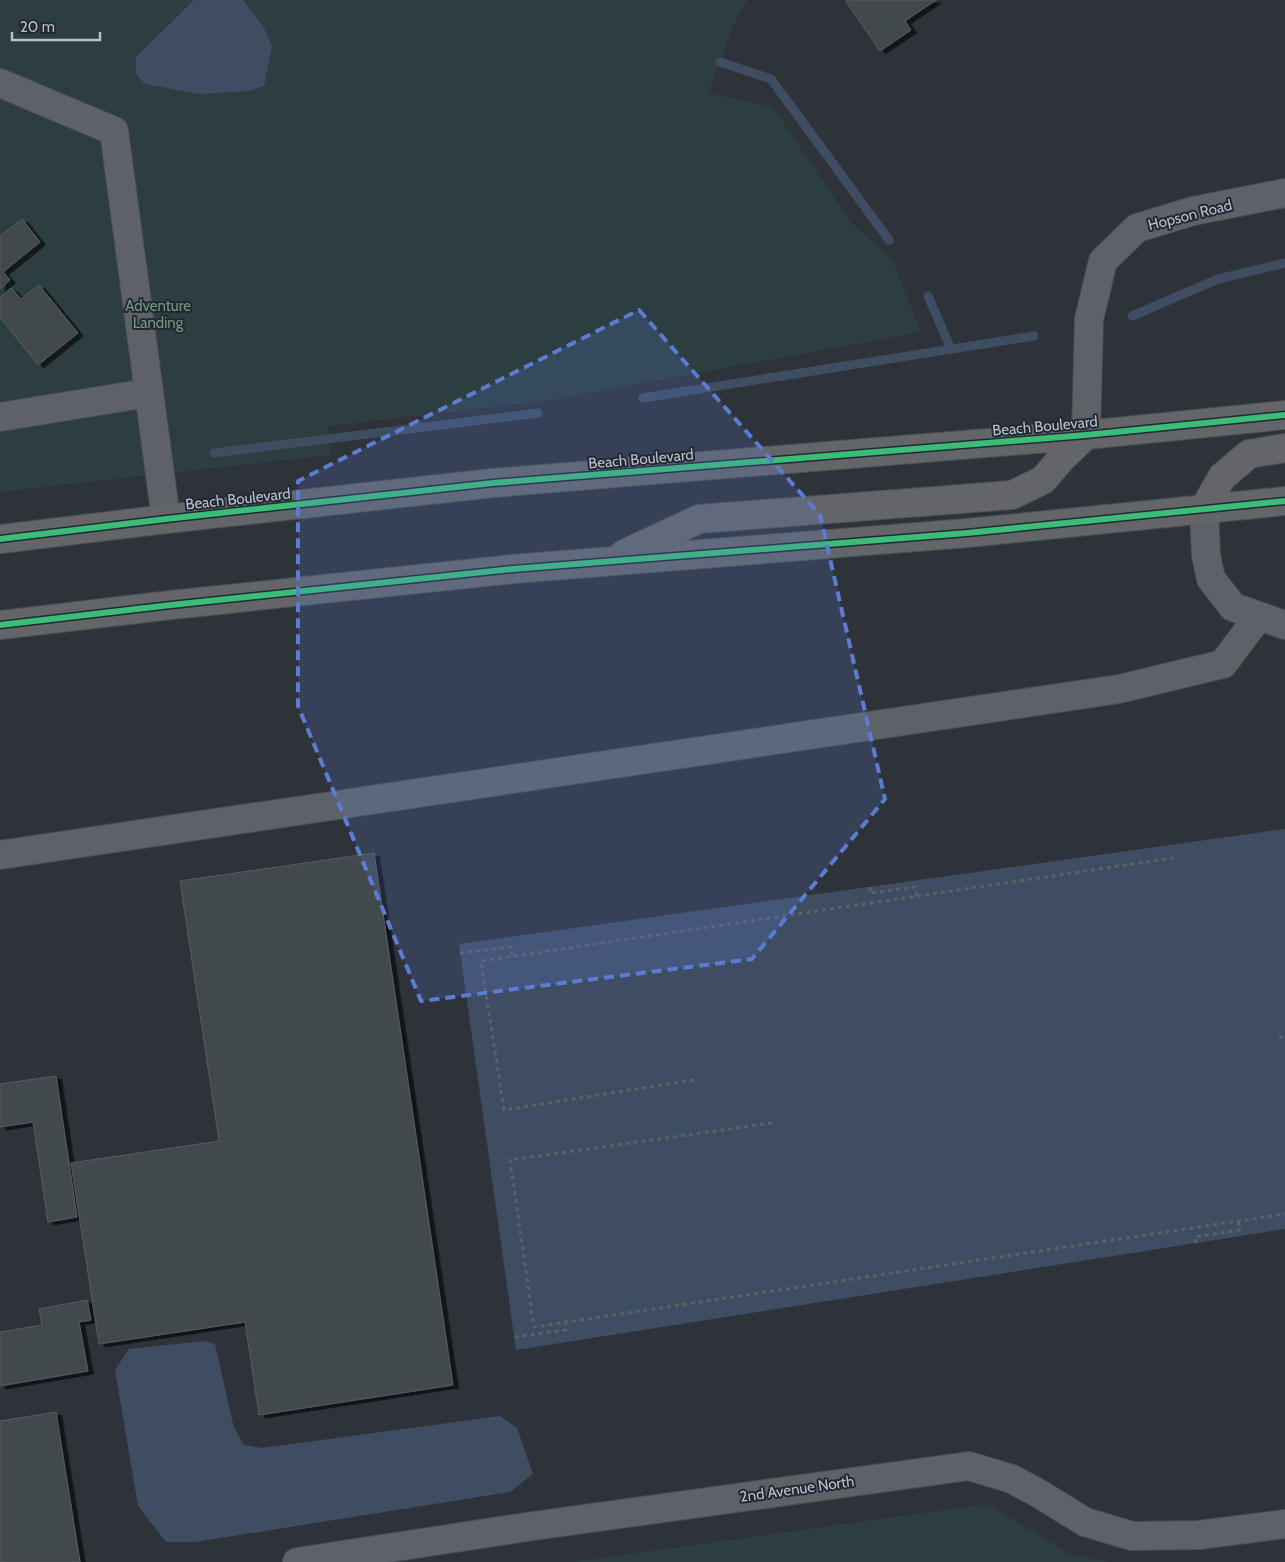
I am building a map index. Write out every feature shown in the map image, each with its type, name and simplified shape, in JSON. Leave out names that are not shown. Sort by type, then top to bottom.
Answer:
[{"type":"highway","name":"Beach Boulevard","points":[[0,539],[493,483],[1086,436],[1285,414]]},
{"type":"highway","points":[[609,562],[699,519],[1012,495],[1043,480],[1061,459],[1086,436]]},
{"type":"highway","points":[[1204,509],[1222,477],[1249,454],[1285,448]]},
{"type":"highway","points":[[0,625],[512,569],[967,533],[1285,501]]},
{"type":"street","points":[[0,83],[114,131],[166,519]]},
{"type":"street","name":"Hopson Road","points":[[1086,436],[1089,318],[1103,261],[1137,228],[1194,211],[1285,193]]},
{"type":"street","points":[[0,417],[148,393]]},
{"type":"street","points":[[1204,509],[1206,555],[1211,579],[1233,607],[1285,625]]},
{"type":"street","points":[[0,855],[1119,689],[1222,664],[1259,616]]},
{"type":"street","name":"2nd Avenue North","points":[[297,1562],[533,1526],[969,1466],[1012,1479],[1085,1522],[1132,1536],[1198,1535],[1285,1524]]},
{"type":"path","points":[[694,1080],[504,1110],[480,961],[1173,858]]},
{"type":"path","points":[[870,887],[870,893],[915,886],[917,896]]},
{"type":"path","points":[[460,953],[510,947],[512,957]]},
{"type":"path","points":[[1279,1038],[1285,1036]]},
{"type":"path","points":[[772,1122],[510,1160],[534,1327],[1285,1214]]},
{"type":"path","points":[[1196,1243],[1195,1237],[1240,1230],[1238,1221]]},
{"type":"path","points":[[514,1337],[566,1330],[565,1323]]},
{"type":"highlighted area","points":[[639,310],[820,515],[885,799],[752,959],[421,1001],[298,706],[298,481]]},
{"type":"green space","name":"Adventure Landing","points":[[0,0],[748,0],[736,20],[708,93],[773,107],[852,224],[892,259],[921,332],[545,401],[328,426],[331,455],[0,492]]},
{"type":"green space","points":[[987,1504],[1072,1555],[1111,1562],[572,1562]]},
{"type":"water","points":[[194,0],[243,0],[263,26],[272,46],[264,86],[249,91],[199,94],[145,84],[136,74],[136,57]]},
{"type":"water","points":[[1285,829],[1285,1229],[516,1350],[459,944]]},
{"type":"water","points":[[203,1341],[215,1344],[233,1424],[243,1445],[262,1448],[500,1416],[517,1428],[533,1474],[510,1492],[195,1542],[166,1542],[138,1506],[115,1370],[129,1349]]},
{"type":"building","points":[[845,0],[936,0],[905,21],[911,30],[880,51]]},
{"type":"building","points":[[22,219],[40,242],[3,272],[10,280],[0,289],[0,236]]},
{"type":"building","points":[[39,285],[78,333],[38,365],[0,317],[0,296],[11,288],[21,299]]},
{"type":"building","points":[[374,853],[453,1385],[259,1415],[245,1322],[99,1344],[71,1163],[219,1141],[180,881]]},
{"type":"building","points":[[56,1076],[77,1217],[48,1222],[33,1122],[0,1127],[0,1084]]},
{"type":"building","points":[[87,1300],[91,1320],[79,1322],[88,1371],[0,1386],[0,1332],[42,1325],[39,1309]]},
{"type":"building","points":[[56,1412],[80,1562],[0,1562],[0,1421]]},
{"type":"waterway","points":[[720,62],[771,79],[889,240]]},
{"type":"waterway","points":[[1132,316],[1218,279],[1285,263]]},
{"type":"waterway","points":[[928,296],[951,349]]},
{"type":"waterway","points":[[643,398],[1034,336]]},
{"type":"waterway","points":[[214,453],[538,413]]},
{"type":"cycle path","points":[[0,539],[493,483],[1086,435],[1285,415]]},
{"type":"cycle path","points":[[0,625],[513,569],[967,533],[1285,501]]}]
